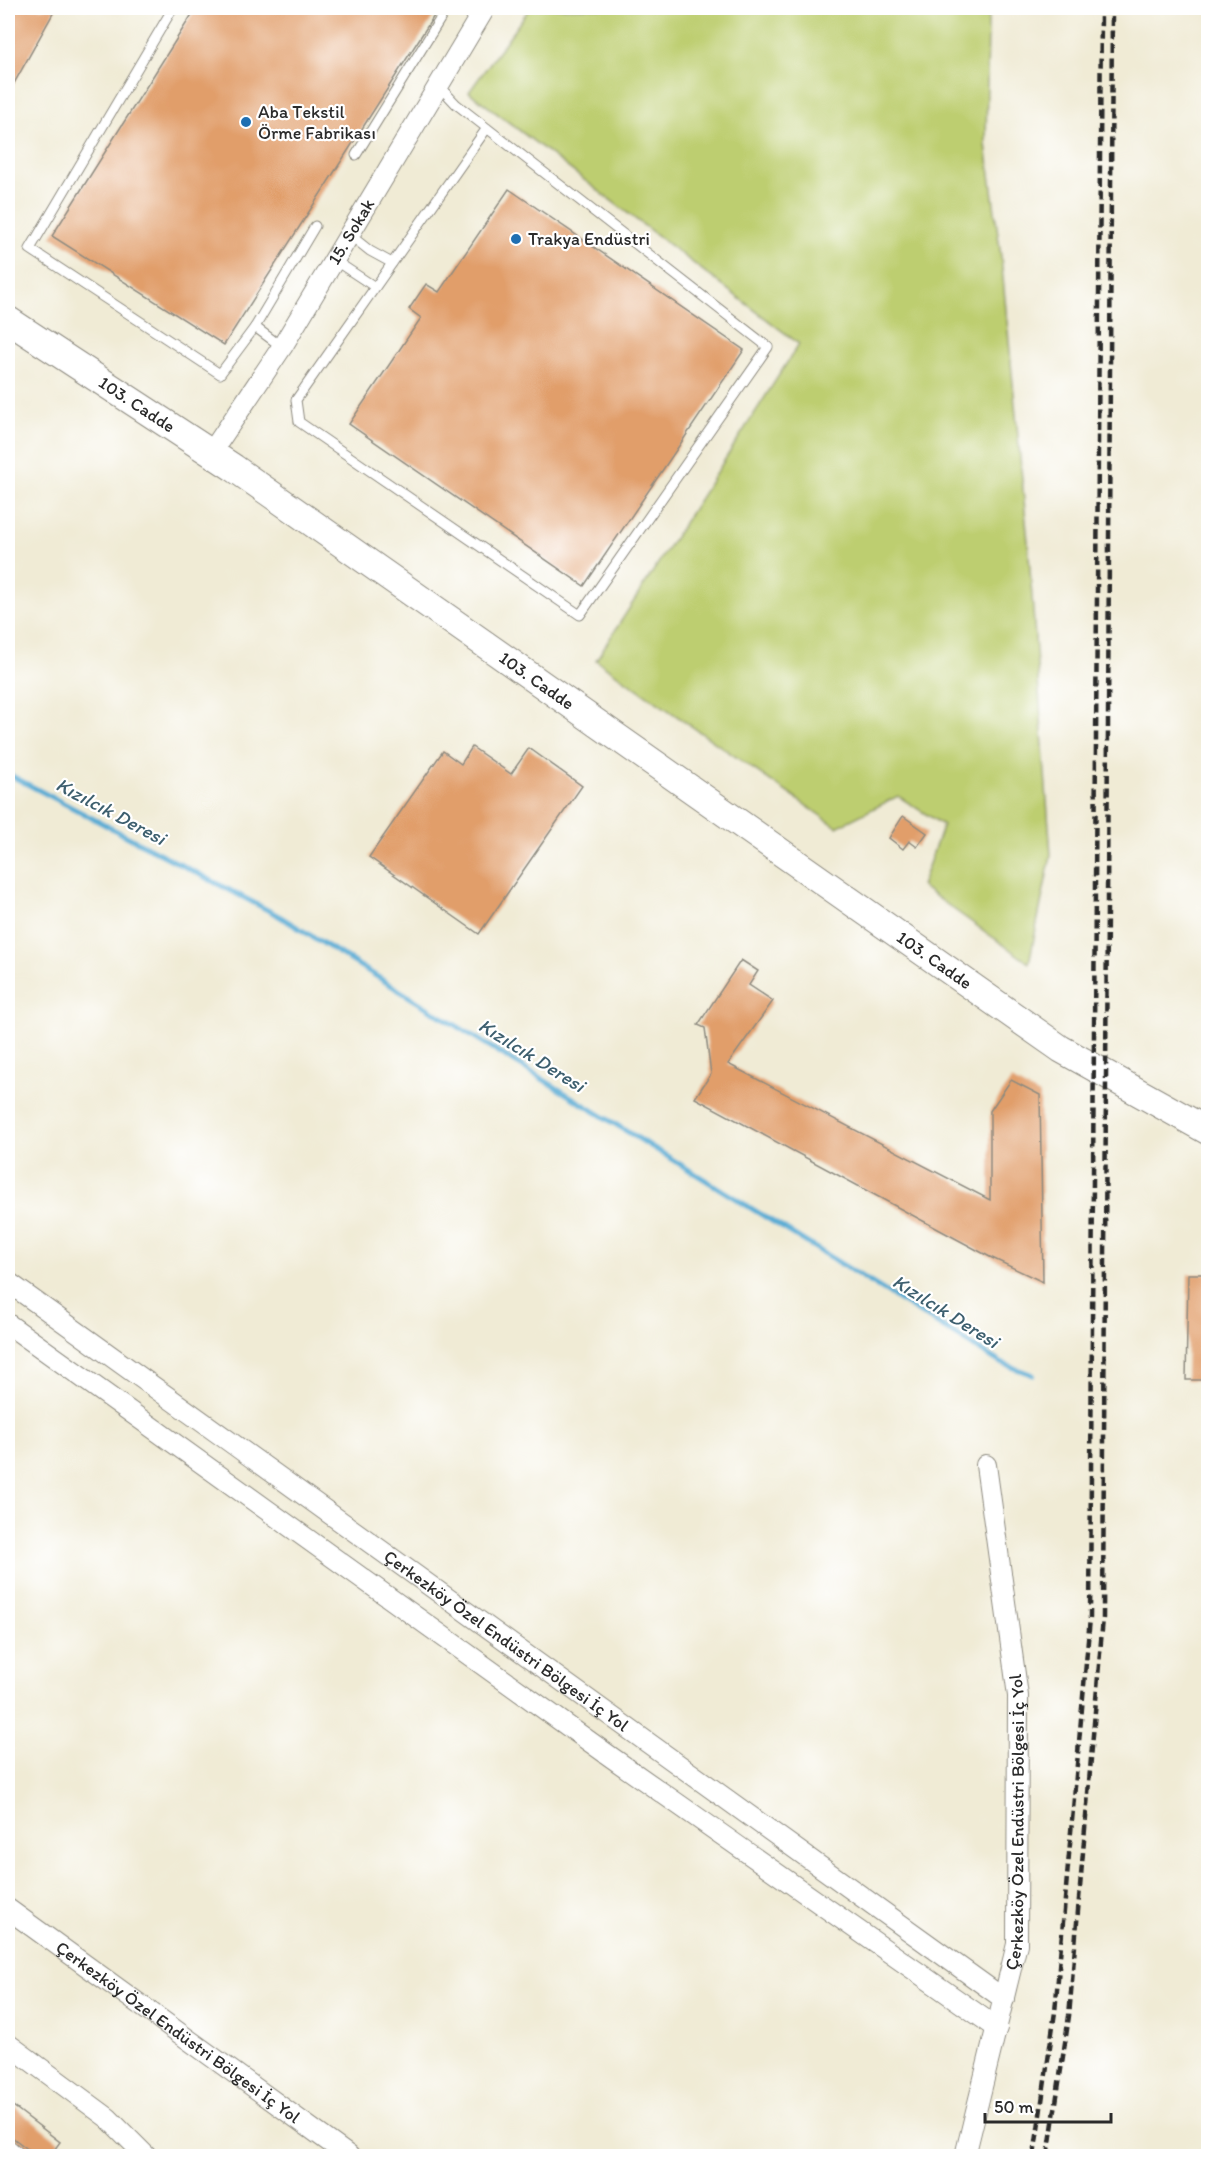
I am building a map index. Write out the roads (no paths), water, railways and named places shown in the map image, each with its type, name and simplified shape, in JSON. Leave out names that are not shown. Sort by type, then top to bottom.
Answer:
[{"type":"street","name":"15. Sokak","points":[[211,453],[282,347],[486,8]]},
{"type":"street","name":"103. Cadde","points":[[8,320],[211,453],[1061,1049],[1209,1131]]},
{"type":"street","name":"Çerkezköy Özel Endüstri Bölgesi İç Yol","points":[[8,1282],[1004,1999]]},
{"type":"street","name":"Çerkezköy Özel Endüstri Bölgesi İç Yol","points":[[8,1324],[621,1764],[997,2028]]},
{"type":"street","name":"Çerkezköy Özel Endüstri Bölgesi İç Yol","points":[[965,2157],[1017,1944],[1018,1696],[986,1465]]},
{"type":"street","name":"Çerkezköy Özel Endüstri Bölgesi İç Yol","points":[[8,1909],[349,2157]]},
{"type":"street","points":[[8,2044],[108,2118],[146,2157]]},
{"type":"lane","points":[[173,8],[30,249],[220,374],[255,327],[315,226]]},
{"type":"lane","points":[[356,156],[447,8]]},
{"type":"lane","points":[[439,86],[456,104],[487,128],[768,347],[580,615],[299,422],[296,400],[487,128]]},
{"type":"lane","points":[[350,235],[370,251],[392,263]]},
{"type":"lane","points":[[334,260],[375,287]]},
{"type":"lane","points":[[255,327],[282,347]]},
{"type":"lane","points":[[8,2143],[23,2157]]},
{"type":"waterway","name":"Kızılcık Deresi","points":[[8,774],[279,916],[1001,1363],[1033,1375]]},
{"type":"railway","points":[[1034,2156],[1055,2012],[1090,1618],[1101,8]]},
{"type":"railway","points":[[1048,2156],[1069,2016],[1103,1618],[1112,8]]},
{"type":"place","name":"Aba Tekstil Örme Fabrikası","points":[[246,122]]},
{"type":"place","name":"Trakya Endüstri","points":[[516,239]]}]
